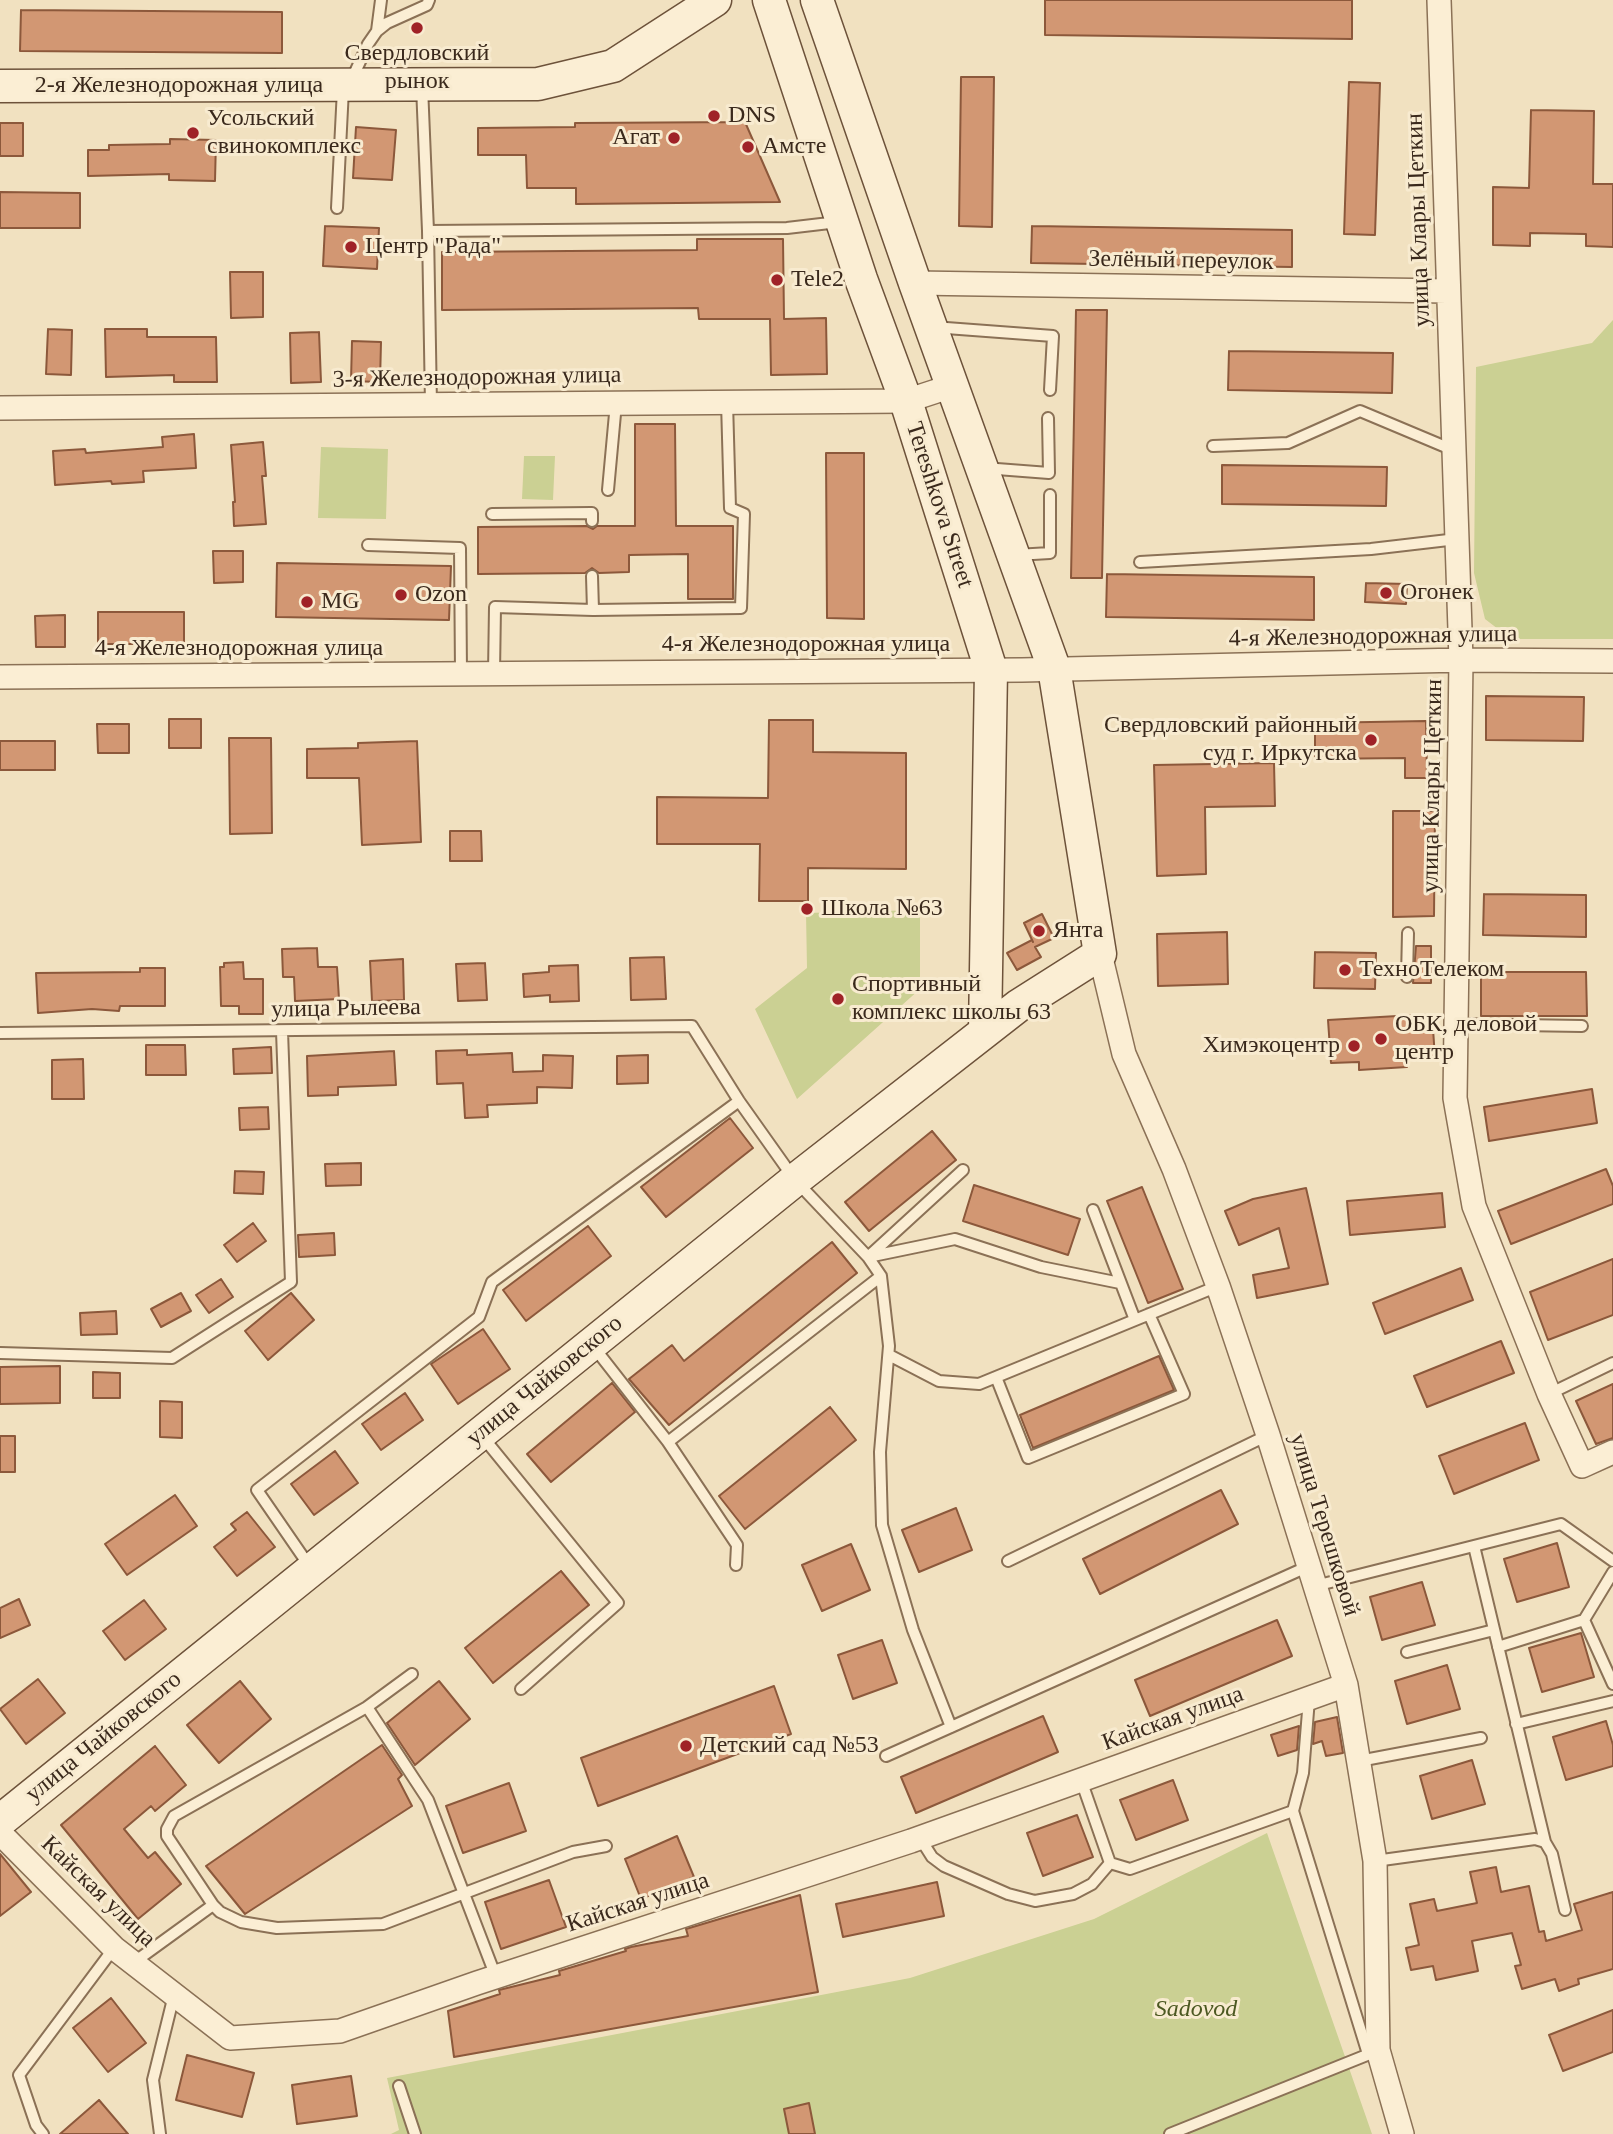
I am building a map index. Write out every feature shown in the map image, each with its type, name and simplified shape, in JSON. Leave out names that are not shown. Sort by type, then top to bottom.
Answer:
[{"type":"street","name":"2-я Железнодорожная улица","points":[[0,86],[538,84],[613,66],[715,0]]},
{"type":"street","name":"Tereshkova Street","points":[[769,0],[842,222],[906,401],[991,670],[985,1031]]},
{"type":"street","name":"Tereshkova Street","points":[[817,0],[930,326],[1054,668],[1100,954]]},
{"type":"street","name":"улица Клары Цеткин","points":[[1439,0],[1461,660],[1455,1098],[1474,1206],[1549,1394],[1582,1466],[1613,1452]]},
{"type":"street","name":"Зелёный переулок","points":[[915,283],[1447,290]]},
{"type":"street","name":"3-я Железнодорожная улица","points":[[0,408],[906,401],[952,386]]},
{"type":"street","name":"4-я Железнодорожная улица","points":[[0,677],[991,670],[1461,660],[1613,661]]},
{"type":"street","name":"улица Чайковского","points":[[0,1821],[795,1180],[1018,1006],[1100,954]]},
{"type":"street","name":"улица Терешковой","points":[[1100,954],[1124,1054],[1174,1169],[1218,1286],[1346,1685],[1375,1861],[1373,2052],[1402,2134]]},
{"type":"street","name":"Кайская улица","points":[[0,1833],[114,1948],[230,2038],[340,2031],[920,1838],[1346,1685]]},
{"type":"lane","points":[[377,31],[381,0]]},
{"type":"lane","points":[[337,208],[346,86],[377,31],[387,23],[427,5],[429,0]]},
{"type":"lane","points":[[422,85],[431,405]]},
{"type":"lane","points":[[428,231],[787,228],[842,222]]},
{"type":"lane","points":[[930,326],[1053,336],[1050,390]]},
{"type":"lane","points":[[494,673],[495,607],[593,610],[741,608],[744,514],[730,508],[727,402]]},
{"type":"lane","points":[[608,490],[615,403]]},
{"type":"lane","points":[[1213,446],[1289,443],[1360,411],[1453,450]]},
{"type":"lane","points":[[982,467],[1049,473],[1048,418]]},
{"type":"lane","points":[[1013,555],[1050,553],[1050,495]]},
{"type":"lane","points":[[492,514],[592,513],[592,521]]},
{"type":"lane","points":[[1140,562],[1371,549],[1457,539]]},
{"type":"lane","points":[[368,545],[460,548],[461,673]]},
{"type":"lane","points":[[593,576],[593,610]]},
{"type":"lane","points":[[1407,977],[1408,933]]},
{"type":"lane","points":[[1456,1024],[1582,1026]]},
{"type":"lane","name":"улица Рылеева","points":[[0,1033],[692,1026],[739,1101]]},
{"type":"lane","points":[[0,1353],[172,1358],[291,1282],[282,1031]]},
{"type":"lane","points":[[312,1569],[257,1490],[478,1317],[492,1282],[739,1101],[795,1180],[868,1257],[881,1276],[889,1355],[880,1452],[882,1525],[913,1630],[951,1727]]},
{"type":"lane","points":[[868,1257],[963,1170]]},
{"type":"lane","points":[[1093,1210],[1135,1320]]},
{"type":"lane","points":[[868,1257],[955,1239],[1041,1267],[1120,1283]]},
{"type":"lane","points":[[667,1442],[881,1276]]},
{"type":"lane","points":[[889,1355],[939,1381],[979,1384],[1218,1286]]},
{"type":"lane","points":[[996,1377],[1028,1458],[1184,1394],[1149,1314]]},
{"type":"lane","points":[[591,1344],[667,1442],[737,1545],[736,1565]]},
{"type":"lane","points":[[1549,1394],[1613,1363]]},
{"type":"lane","points":[[480,1433],[618,1603],[521,1689]]},
{"type":"lane","points":[[1008,1561],[1268,1435]]},
{"type":"lane","points":[[886,1756],[1312,1576],[1474,1546],[1560,1524],[1613,1561]]},
{"type":"lane","points":[[1474,1546],[1545,1842],[1552,1854],[1564,1910]]},
{"type":"lane","points":[[1498,1647],[1584,1620],[1613,1572]]},
{"type":"lane","points":[[1584,1620],[1613,1684]]},
{"type":"lane","points":[[1407,1652],[1494,1630]]},
{"type":"lane","points":[[412,1674],[367,1707],[174,1816],[167,1829],[167,1836],[220,1912],[241,1922],[277,1928],[383,1924],[573,1852],[606,1846]]},
{"type":"lane","points":[[1170,2134],[1373,2052],[1293,1811],[1303,1773],[1308,1699]]},
{"type":"lane","points":[[1516,1724],[1613,1701]]},
{"type":"lane","points":[[367,1707],[428,1800],[496,1977]]},
{"type":"lane","points":[[1359,1761],[1481,1738]]},
{"type":"lane","points":[[1081,1780],[1111,1863]]},
{"type":"lane","points":[[1111,1863],[1130,1869],[1293,1811]]},
{"type":"lane","points":[[920,1838],[932,1857],[944,1866],[1008,1894],[1035,1901],[1073,1894],[1092,1884],[1111,1863]]},
{"type":"lane","points":[[1375,1861],[1535,1839],[1545,1842]]},
{"type":"lane","points":[[133,1964],[213,1905]]},
{"type":"lane","points":[[43,2134],[36,2125],[19,2075],[114,1948]]},
{"type":"lane","points":[[160,2134],[153,2080],[174,1995]]},
{"type":"lane","points":[[399,2086],[415,2134]]},
{"type":"green space","points":[[1613,320],[1613,639],[1511,639],[1485,619],[1474,573],[1476,367],[1592,343]]},
{"type":"green space","points":[[321,447],[388,449],[386,519],[318,518]]},
{"type":"green space","points":[[524,456],[555,456],[553,500],[522,499]]},
{"type":"green space","name":"Спортивный комплекс школы 63","points":[[920,910],[920,989],[797,1099],[755,1009],[807,968],[806,913]]},
{"type":"green space","name":"Sadovod","points":[[1267,1833],[1372,2134],[391,2134],[399,2130],[387,2078],[910,1978],[1094,1919]]},
{"type":"building","points":[[1045,0],[1352,0],[1352,39],[1045,35]]},
{"type":"building","points":[[21,10],[282,12],[282,53],[20,51]]},
{"type":"building","points":[[961,77],[994,77],[992,227],[959,226]]},
{"type":"building","points":[[1349,82],[1380,83],[1375,235],[1344,234]]},
{"type":"building","points":[[1531,110],[1594,111],[1593,184],[1613,184],[1613,247],[1586,246],[1586,234],[1530,233],[1530,246],[1493,245],[1493,187],[1529,188]]},
{"type":"building","points":[[745,122],[780,202],[576,204],[576,188],[527,188],[526,155],[478,155],[478,128],[575,127],[575,123]]},
{"type":"building","points":[[0,123],[23,123],[23,156],[0,156]]},
{"type":"building","points":[[356,127],[396,130],[392,180],[353,178]]},
{"type":"building","points":[[170,139],[216,140],[215,181],[169,180],[169,174],[88,176],[88,150],[109,150],[109,145],[170,144]]},
{"type":"building","points":[[0,192],[80,193],[80,228],[0,228]]},
{"type":"building","name":"Центр \"Рада\"","points":[[325,226],[379,228],[377,269],[323,266]]},
{"type":"building","points":[[1032,226],[1292,230],[1292,267],[1031,263]]},
{"type":"building","points":[[697,239],[783,239],[784,319],[826,318],[827,374],[771,375],[770,319],[699,319],[698,308],[442,310],[442,252],[697,250]]},
{"type":"building","points":[[230,272],[263,272],[263,317],[231,318]]},
{"type":"building","points":[[1076,310],[1107,310],[1102,578],[1071,578]]},
{"type":"building","points":[[48,329],[72,330],[71,375],[46,374]]},
{"type":"building","points":[[105,329],[147,329],[147,337],[216,337],[217,382],[174,382],[174,375],[106,377]]},
{"type":"building","points":[[319,332],[321,382],[291,383],[290,333]]},
{"type":"building","points":[[352,341],[381,342],[380,382],[351,381]]},
{"type":"building","points":[[1229,351],[1393,353],[1392,393],[1228,390]]},
{"type":"building","points":[[635,424],[675,424],[676,526],[733,526],[733,599],[688,599],[688,554],[629,555],[629,572],[599,573],[592,568],[585,573],[478,574],[478,527],[587,526],[593,529],[597,526],[635,526]]},
{"type":"building","points":[[194,434],[196,468],[143,471],[144,482],[112,484],[111,481],[55,485],[53,451],[85,449],[86,453],[163,447],[162,437]]},
{"type":"building","points":[[263,442],[266,476],[262,476],[266,524],[234,526],[231,445]]},
{"type":"building","points":[[826,453],[864,453],[864,619],[827,618]]},
{"type":"building","points":[[1222,465],[1387,467],[1386,506],[1222,504]]},
{"type":"building","points":[[213,551],[243,551],[243,582],[214,583]]},
{"type":"building","points":[[277,563],[451,566],[449,620],[276,617]]},
{"type":"building","points":[[1107,574],[1314,577],[1314,620],[1106,617]]},
{"type":"building","name":"Огонек","points":[[1366,583],[1407,584],[1406,604],[1365,602]]},
{"type":"building","points":[[98,612],[184,612],[184,644],[98,644]]},
{"type":"building","points":[[65,615],[65,647],[36,647],[35,616]]},
{"type":"building","points":[[1486,696],[1584,697],[1583,741],[1486,740]]},
{"type":"building","points":[[169,719],[201,719],[201,748],[169,748]]},
{"type":"building","name":"Школа №63","points":[[769,720],[813,720],[813,752],[906,753],[906,869],[808,868],[808,901],[759,901],[760,844],[657,844],[657,797],[768,798]]},
{"type":"building","name":"Свердловский районный суд г. Иркутска","points":[[1426,721],[1427,778],[1405,778],[1405,758],[1315,759],[1315,723]]},
{"type":"building","points":[[97,724],[129,724],[129,753],[98,753]]},
{"type":"building","points":[[229,738],[271,738],[272,833],[230,834]]},
{"type":"building","points":[[0,741],[55,741],[55,770],[0,770]]},
{"type":"building","points":[[417,741],[421,842],[362,845],[359,778],[307,778],[307,749],[358,748],[358,743]]},
{"type":"building","points":[[1274,763],[1275,806],[1205,807],[1206,874],[1157,876],[1154,765]]},
{"type":"building","points":[[1393,811],[1435,811],[1434,916],[1393,917]]},
{"type":"building","points":[[450,831],[481,831],[482,861],[450,861]]},
{"type":"building","points":[[1484,894],[1586,895],[1586,937],[1483,935]]},
{"type":"building","points":[[1042,914],[1054,938],[1035,947],[1041,957],[1017,970],[1007,953],[1032,940],[1033,942],[1024,923]]},
{"type":"building","points":[[1227,932],[1228,984],[1158,986],[1157,934]]},
{"type":"building","points":[[1416,946],[1431,946],[1431,983],[1413,983]]},
{"type":"building","points":[[317,948],[318,967],[337,967],[339,999],[295,1001],[294,977],[283,977],[282,949]]},
{"type":"building","name":"ТехноТелеком","points":[[1315,952],[1376,953],[1375,989],[1314,988]]},
{"type":"building","points":[[664,957],[666,999],[631,1000],[630,958]]},
{"type":"building","points":[[403,959],[404,1000],[372,1001],[370,961]]},
{"type":"building","points":[[243,962],[244,979],[263,979],[263,1014],[239,1014],[239,1006],[221,1006],[220,967],[224,967],[224,963]]},
{"type":"building","points":[[485,963],[487,1000],[458,1001],[456,964]]},
{"type":"building","points":[[578,965],[579,1001],[550,1002],[550,995],[524,997],[523,974],[549,972],[549,966]]},
{"type":"building","points":[[140,968],[165,968],[165,1006],[120,1006],[119,1011],[92,1009],[38,1013],[36,973],[140,972]]},
{"type":"building","points":[[1481,972],[1586,972],[1587,1016],[1481,1016]]},
{"type":"building","name":"ОБК, деловой центр","points":[[1432,1014],[1435,1058],[1407,1060],[1407,1067],[1359,1070],[1359,1062],[1331,1063],[1328,1020]]},
{"type":"building","points":[[146,1045],[185,1045],[186,1075],[146,1075]]},
{"type":"building","points":[[271,1047],[272,1073],[234,1074],[233,1049]]},
{"type":"building","points":[[467,1050],[467,1055],[512,1053],[513,1072],[543,1071],[543,1055],[573,1056],[572,1088],[537,1087],[537,1103],[487,1105],[488,1117],[465,1118],[463,1083],[437,1084],[436,1051]]},
{"type":"building","points":[[394,1051],[396,1085],[338,1087],[338,1095],[308,1096],[307,1056]]},
{"type":"building","points":[[648,1055],[648,1083],[617,1084],[617,1056]]},
{"type":"building","points":[[83,1059],[84,1099],[52,1099],[52,1060]]},
{"type":"building","points":[[1592,1089],[1597,1123],[1489,1141],[1484,1107]]},
{"type":"building","points":[[268,1107],[269,1129],[240,1130],[239,1108]]},
{"type":"building","points":[[730,1118],[753,1148],[666,1217],[641,1187]]},
{"type":"building","points":[[932,1131],[956,1160],[869,1231],[845,1202]]},
{"type":"building","points":[[361,1163],[361,1185],[326,1186],[325,1164]]},
{"type":"building","points":[[1606,1169],[1613,1186],[1613,1204],[1511,1244],[1498,1211]]},
{"type":"building","points":[[235,1171],[264,1172],[263,1194],[234,1193]]},
{"type":"building","points":[[974,1185],[1080,1219],[1068,1255],[963,1221]]},
{"type":"building","points":[[1142,1187],[1183,1289],[1148,1303],[1107,1201]]},
{"type":"building","points":[[1306,1188],[1328,1284],[1257,1298],[1253,1275],[1289,1268],[1279,1228],[1239,1245],[1225,1211],[1253,1199]]},
{"type":"building","points":[[1442,1193],[1445,1227],[1350,1235],[1347,1201]]},
{"type":"building","points":[[253,1223],[266,1241],[237,1262],[224,1245]]},
{"type":"building","points":[[588,1226],[611,1256],[526,1321],[503,1290]]},
{"type":"building","points":[[334,1233],[335,1255],[299,1257],[298,1235]]},
{"type":"building","points":[[832,1242],[857,1273],[669,1425],[629,1379],[672,1345],[684,1361]]},
{"type":"building","points":[[1613,1259],[1613,1315],[1548,1340],[1530,1292]]},
{"type":"building","points":[[1461,1268],[1473,1300],[1385,1334],[1373,1303]]},
{"type":"building","points":[[221,1279],[233,1297],[209,1313],[196,1295]]},
{"type":"building","points":[[181,1293],[191,1311],[161,1327],[151,1309]]},
{"type":"building","points":[[291,1293],[314,1320],[268,1360],[245,1331]]},
{"type":"building","points":[[116,1311],[117,1334],[81,1335],[80,1313]]},
{"type":"building","points":[[483,1329],[510,1369],[458,1404],[431,1364]]},
{"type":"building","points":[[1501,1341],[1514,1373],[1427,1407],[1414,1376]]},
{"type":"building","points":[[1159,1356],[1174,1390],[1033,1448],[1020,1415]]},
{"type":"building","points":[[60,1366],[60,1403],[0,1404],[0,1367]]},
{"type":"building","points":[[93,1372],[120,1373],[120,1398],[93,1398]]},
{"type":"building","points":[[612,1383],[635,1412],[551,1482],[527,1454]]},
{"type":"building","points":[[1613,1384],[1613,1438],[1596,1444],[1576,1401]]},
{"type":"building","points":[[405,1393],[423,1420],[381,1450],[362,1424]]},
{"type":"building","points":[[160,1401],[182,1402],[182,1438],[160,1437]]},
{"type":"building","points":[[830,1407],[856,1440],[745,1529],[719,1496]]},
{"type":"building","points":[[1525,1423],[1539,1460],[1454,1494],[1439,1456]]},
{"type":"building","points":[[0,1436],[15,1436],[15,1472],[0,1472]]},
{"type":"building","points":[[335,1451],[358,1483],[314,1515],[291,1484]]},
{"type":"building","points":[[1221,1490],[1238,1524],[1100,1594],[1083,1559]]},
{"type":"building","points":[[175,1495],[197,1526],[127,1575],[105,1544]]},
{"type":"building","points":[[956,1508],[972,1550],[919,1572],[902,1530]]},
{"type":"building","points":[[247,1512],[275,1547],[237,1576],[214,1547],[236,1530],[231,1524]]},
{"type":"building","points":[[1557,1543],[1569,1587],[1517,1602],[1504,1559]]},
{"type":"building","points":[[851,1544],[870,1590],[822,1611],[802,1565]]},
{"type":"building","points":[[561,1571],[589,1605],[493,1683],[465,1648]]},
{"type":"building","points":[[1422,1582],[1435,1625],[1382,1640],[1370,1597]]},
{"type":"building","points":[[19,1599],[30,1625],[0,1638],[0,1608]]},
{"type":"building","points":[[144,1600],[166,1629],[125,1660],[103,1631]]},
{"type":"building","points":[[1277,1620],[1292,1656],[1150,1716],[1135,1680]]},
{"type":"building","points":[[1581,1633],[1594,1677],[1542,1692],[1529,1648]]},
{"type":"building","points":[[882,1640],[897,1683],[853,1699],[838,1655]]},
{"type":"building","points":[[1447,1665],[1460,1709],[1407,1724],[1395,1681]]},
{"type":"building","points":[[38,1679],[65,1713],[26,1744],[0,1709]]},
{"type":"building","points":[[240,1681],[271,1719],[219,1763],[187,1725]]},
{"type":"building","points":[[439,1681],[470,1719],[415,1765],[387,1723]]},
{"type":"building","name":"Детский сад №53","points":[[774,1686],[791,1734],[598,1806],[581,1758]]},
{"type":"building","points":[[1043,1716],[1058,1752],[916,1813],[901,1777]]},
{"type":"building","points":[[1337,1717],[1343,1753],[1326,1756],[1322,1741],[1313,1744],[1315,1722]]},
{"type":"building","points":[[1606,1721],[1613,1745],[1613,1766],[1566,1780],[1553,1737]]},
{"type":"building","points":[[1299,1726],[1297,1750],[1278,1756],[1271,1735]]},
{"type":"building","points":[[382,1745],[402,1775],[398,1779],[412,1806],[245,1914],[206,1866]]},
{"type":"building","points":[[155,1746],[186,1785],[155,1811],[151,1806],[124,1829],[148,1858],[155,1852],[181,1884],[138,1919],[61,1825]]},
{"type":"building","points":[[1472,1760],[1485,1804],[1432,1819],[1420,1776]]},
{"type":"building","points":[[1173,1780],[1188,1820],[1136,1840],[1120,1800]]},
{"type":"building","points":[[509,1783],[526,1831],[463,1853],[446,1806]]},
{"type":"building","points":[[1077,1815],[1093,1857],[1043,1876],[1027,1833]]},
{"type":"building","points":[[677,1836],[694,1877],[641,1899],[625,1859]]},
{"type":"building","points":[[0,1854],[31,1892],[0,1916]]},
{"type":"building","points":[[1496,1867],[1501,1892],[1529,1886],[1539,1932],[1544,1931],[1546,1941],[1582,1930],[1574,1904],[1613,1892],[1613,1969],[1578,1979],[1579,1984],[1559,1991],[1555,1979],[1522,1989],[1515,1966],[1521,1965],[1512,1933],[1472,1941],[1478,1971],[1436,1980],[1433,1966],[1411,1970],[1406,1948],[1419,1945],[1410,1904],[1434,1899],[1437,1911],[1477,1903],[1470,1872]]},
{"type":"building","points":[[549,1880],[566,1927],[501,1949],[485,1902]]},
{"type":"building","points":[[937,1882],[944,1916],[843,1937],[836,1904]]},
{"type":"building","points":[[800,1895],[818,1992],[454,2057],[448,2011],[500,1994],[499,1990],[560,1975],[559,1971],[626,1951],[625,1949],[631,1947],[688,1936],[686,1929]]},
{"type":"building","points":[[111,1998],[146,2043],[108,2072],[73,2028]]},
{"type":"building","points":[[1613,2010],[1613,2052],[1563,2071],[1549,2035]]},
{"type":"building","points":[[187,2055],[254,2073],[242,2117],[176,2100]]},
{"type":"building","points":[[351,2076],[357,2116],[297,2124],[292,2085]]},
{"type":"building","points":[[99,2100],[128,2134],[60,2134]]},
{"type":"building","points":[[809,2103],[815,2134],[789,2134],[784,2109]]},
{"type":"place","name":"Свердловский рынок","points":[[417,28]]},
{"type":"place","name":"DNS","points":[[714,116]]},
{"type":"place","name":"Усольский свинокомплекс","points":[[193,133]]},
{"type":"place","name":"Агат","points":[[674,138]]},
{"type":"place","name":"Амсте","points":[[748,147]]},
{"type":"place","name":"Центр \"Рада\"","points":[[351,247]]},
{"type":"place","name":"Tele2","points":[[777,280]]},
{"type":"place","name":"Огонек","points":[[1386,593]]},
{"type":"place","name":"Ozon","points":[[401,595]]},
{"type":"place","name":"MG","points":[[307,602]]},
{"type":"place","name":"Свердловский районный суд г. Иркутска","points":[[1371,740]]},
{"type":"place","name":"Школа №63","points":[[807,909]]},
{"type":"place","name":"Янта","points":[[1039,931]]},
{"type":"place","name":"ТехноТелеком","points":[[1345,970]]},
{"type":"place","name":"Спортивный комплекс школы 63","points":[[838,999]]},
{"type":"place","name":"ОБК, деловой центр","points":[[1381,1039]]},
{"type":"place","name":"Химэкоцентр","points":[[1354,1046]]},
{"type":"place","name":"Детский сад №53","points":[[686,1746]]}]
